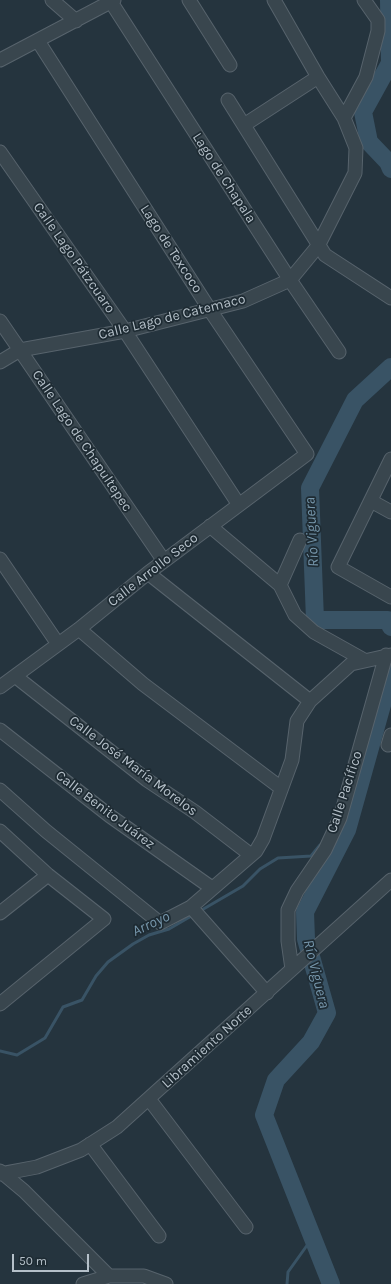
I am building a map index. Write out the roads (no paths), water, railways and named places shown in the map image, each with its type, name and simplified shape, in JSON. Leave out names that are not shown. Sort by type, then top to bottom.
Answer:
[{"type":"street","points":[[52,0],[76,21]]},
{"type":"street","points":[[189,0],[230,65]]},
{"type":"street","points":[[274,0],[318,77],[344,118],[366,77],[378,31],[378,20],[364,0]]},
{"type":"street","points":[[2,56],[38,41],[113,1]]},
{"type":"street","name":"Lago de Chapala","points":[[113,1],[290,280],[339,352]]},
{"type":"street","name":"Lago de Texcoco","points":[[38,41],[210,310],[307,454]]},
{"type":"street","points":[[244,125],[318,77]]},
{"type":"street","points":[[228,100],[325,255],[391,298]]},
{"type":"street","name":"Calle Lago de Catemaco","points":[[0,362],[20,350],[125,331],[243,301],[290,280],[318,246],[355,173],[356,148],[344,118]]},
{"type":"street","name":"Calle Lago Pátzcuaro","points":[[0,152],[125,331],[239,505]]},
{"type":"street","name":"Calle Lago de Chapultepec","points":[[0,321],[164,561]]},
{"type":"street","name":"Calle Arrollo Seco","points":[[0,687],[79,629],[148,573],[307,454]]},
{"type":"street","points":[[391,459],[338,567],[391,597]]},
{"type":"street","points":[[371,501],[391,512]]},
{"type":"street","points":[[210,526],[280,585],[295,615],[309,627],[364,660]]},
{"type":"street","points":[[280,585],[300,540]]},
{"type":"street","points":[[0,559],[58,644]]},
{"type":"street","points":[[148,573],[310,700]]},
{"type":"street","points":[[79,629],[142,684],[281,788]]},
{"type":"street","points":[[0,790],[46,831],[160,923],[196,912],[212,888],[233,873],[256,851],[263,839],[292,760],[297,721],[310,700],[351,664],[388,655]]},
{"type":"street","name":"Calle Pacífico","points":[[297,965],[288,941],[288,910],[297,891],[326,847],[340,818],[388,655]]},
{"type":"street","name":"Calle José María Morelos","points":[[15,676],[147,780],[195,812],[251,855]]},
{"type":"street","name":"Calle Benito Juárez","points":[[0,730],[110,816],[212,888]]},
{"type":"street","points":[[0,831],[48,875],[104,919],[0,1004]]},
{"type":"street","points":[[0,913],[48,875]]},
{"type":"street","name":"Libramiento Norte","points":[[1,1173],[37,1166],[81,1150],[117,1127],[391,880]]},
{"type":"street","points":[[196,912],[267,993]]},
{"type":"street","points":[[149,1099],[246,1227]]},
{"type":"street","points":[[90,1144],[159,1236]]},
{"type":"street","points":[[1,1173],[24,1191],[109,1276]]},
{"type":"street","points":[[83,1284],[109,1276],[144,1276],[166,1284]]},
{"type":"waterway","name":"Río Viguera","points":[[389,0],[390,63],[363,112],[369,142],[388,162],[391,169]]},
{"type":"waterway","name":"Río Viguera","points":[[391,367],[355,400],[310,488],[315,620],[388,620],[391,627]]},
{"type":"waterway","name":"Río Viguera","points":[[331,1284],[264,1115],[276,1080],[311,1042],[327,1013],[306,939],[305,912],[347,830],[391,673]]},
{"type":"waterway","name":"Arroyo","points":[[200,911],[243,886],[260,869],[278,858],[311,856],[320,845],[322,846]]},
{"type":"waterway","name":"Arroyo","points":[[0,1051],[17,1055],[45,1038],[63,1007],[82,1000],[96,976],[108,962],[133,944],[149,935],[169,929],[193,915]]},
{"type":"waterway","points":[[287,1284],[288,1272],[313,1237]]}]
